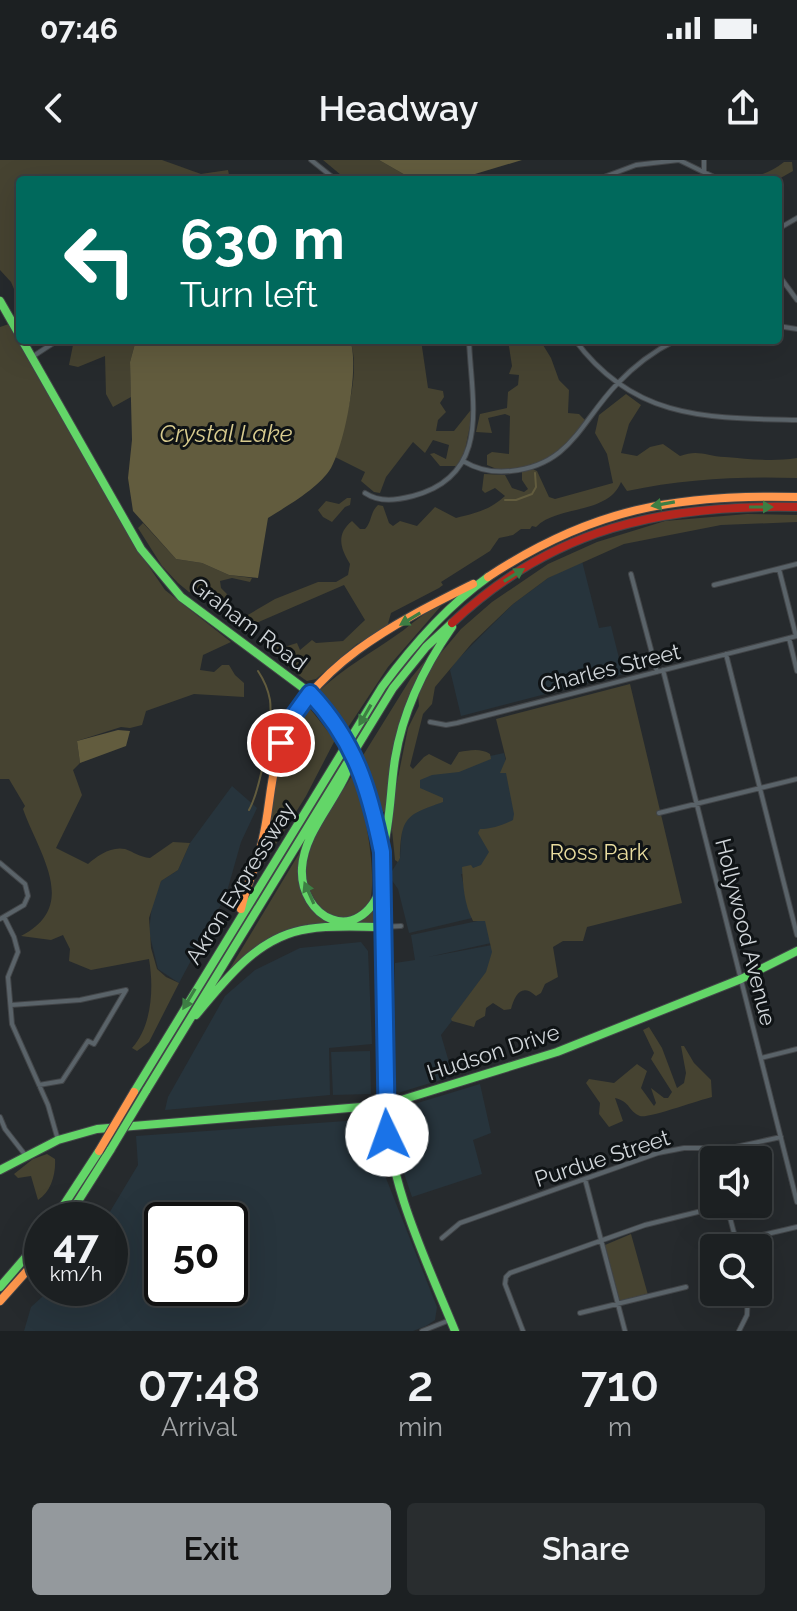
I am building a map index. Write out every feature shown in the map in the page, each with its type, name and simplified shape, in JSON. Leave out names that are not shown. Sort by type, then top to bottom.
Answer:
[{"type":"main road","name":"Graham Road","points":[[0,301],[16,329]]},
{"type":"main road","name":"Graham Road","points":[[24,344],[141,549],[160,576],[182,598],[292,676],[337,726],[354,755],[382,852],[385,1105],[392,1161],[455,1331]]},
{"type":"main road","name":"Akron Expressway","points":[[66,1202],[240,914],[396,668],[466,593],[562,533],[635,509],[722,497],[797,497]]},
{"type":"main road","name":"Akron Expressway","points":[[77,1202],[399,680],[429,643],[511,576],[555,552],[621,524],[696,509],[797,507]]},
{"type":"main road","points":[[240,914],[261,850],[275,762],[281,743],[292,718],[310,693],[342,663],[372,641],[439,601],[491,575]]},
{"type":"main road","points":[[382,852],[387,837],[396,757],[413,693],[450,629],[482,597]]},
{"type":"main road","points":[[352,756],[346,776],[309,842],[302,869],[304,887],[310,900],[321,911],[334,920],[347,922],[368,913],[382,886]]},
{"type":"main road","points":[[178,1038],[240,967],[274,940],[303,930],[383,927]]},
{"type":"main road","name":"Hudson Drive","points":[[0,1170],[58,1140],[102,1128],[385,1105],[557,1052],[741,979],[797,951]]},
{"type":"main road","points":[[0,1287],[24,1259]]},
{"type":"main road","points":[[0,1301],[24,1274]]},
{"type":"street","points":[[311,160],[331,176]]},
{"type":"street","points":[[607,176],[636,165],[679,160],[713,176]]},
{"type":"street","points":[[704,160],[704,171]]},
{"type":"street","points":[[782,279],[797,300]]},
{"type":"street","points":[[32,357],[52,344]]},
{"type":"street","points":[[365,493],[389,500],[422,493],[441,483],[463,461],[475,419],[469,344]]},
{"type":"street","points":[[579,344],[618,383],[647,400],[698,416],[797,420]]},
{"type":"street","points":[[463,461],[481,469],[505,472],[522,470],[552,459],[572,443],[618,383],[645,359],[669,344]]},
{"type":"street","points":[[714,585],[797,564]]},
{"type":"street","points":[[779,568],[797,636]]},
{"type":"street","points":[[631,574],[657,672]]},
{"type":"street","name":"Charles Street","points":[[430,722],[446,725],[457,723],[797,636]]},
{"type":"street","points":[[789,638],[797,671]]},
{"type":"street","points":[[726,654],[797,935]]},
{"type":"street","name":"Hollywood Avenue","points":[[663,670],[797,1202]]},
{"type":"street","points":[[659,813],[797,779]]},
{"type":"street","points":[[0,863],[25,884],[28,892],[24,905],[2,918],[14,937],[18,952],[8,977],[12,1024],[39,1085],[58,1140]]},
{"type":"street","points":[[383,927],[401,926]]},
{"type":"street","points":[[11,1005],[80,1000],[126,990],[94,1044],[88,1041],[62,1081],[39,1085]]},
{"type":"street","points":[[761,1058],[797,1049]]},
{"type":"street","points":[[0,1117],[2,1126],[26,1156]]},
{"type":"street","name":"Purdue Street","points":[[442,1238],[460,1223],[669,1150],[731,1148],[781,1137]]},
{"type":"street","points":[[585,1179],[625,1331]]},
{"type":"street","points":[[523,1331],[507,1288],[505,1280],[508,1275],[645,1225],[718,1207],[729,1214],[734,1234]]},
{"type":"street","points":[[772,1234],[797,1227]]},
{"type":"street","points":[[580,1313],[686,1287]]},
{"type":"street","points":[[739,1331],[747,1315],[747,1306]]},
{"type":"street","points":[[422,1331],[450,1320]]},
{"type":"shaded area","points":[[582,561],[599,628],[611,626],[623,674],[461,716],[450,670],[456,661],[513,604],[548,578]]},
{"type":"shaded area","points":[[504,753],[529,859],[476,875],[461,874],[472,918],[409,933],[398,889],[389,876],[400,858],[402,825],[415,772]]},
{"type":"shaded area","points":[[232,786],[257,808],[241,842],[226,895],[179,983],[158,969],[149,932],[152,904],[161,881],[178,870],[190,843]]},
{"type":"shaded area","points":[[487,919],[491,943],[428,957],[492,945],[496,964],[441,1035],[453,1076],[398,1093],[393,1088],[395,963],[415,960],[411,935]]},
{"type":"shaded area","points":[[361,942],[368,951],[372,1044],[329,1048],[330,1095],[165,1110],[168,1097],[225,996],[255,970],[300,948]]},
{"type":"shaded area","points":[[370,1051],[371,1094],[333,1095],[331,1052]]},
{"type":"shaded area","points":[[480,1084],[491,1133],[473,1140],[482,1174],[412,1197],[397,1153],[393,1115],[401,1108]]},
{"type":"shaded area","points":[[374,1119],[382,1168],[437,1307],[435,1320],[413,1331],[24,1331],[32,1306],[128,1306],[128,1202],[116,1202],[138,1165],[136,1136]]},
{"type":"green space","points":[[0,160],[162,160],[201,174],[228,170],[229,176],[16,176],[16,294],[0,270]]},
{"type":"green space","points":[[323,160],[379,160],[407,176],[342,176]]},
{"type":"green space","points":[[784,162],[792,162],[793,171],[782,177],[753,176],[764,174]]},
{"type":"green space","points":[[9,324],[16,336],[16,344],[20,344],[133,543],[165,590],[231,642],[203,655],[200,670],[214,672],[222,665],[229,665],[244,683],[244,697],[194,694],[146,711],[142,725],[121,727],[77,741],[80,763],[73,770],[82,795],[56,848],[88,864],[110,850],[125,849],[150,858],[173,842],[190,843],[178,870],[161,881],[149,918],[151,948],[157,969],[179,983],[149,1042],[137,1051],[132,1048],[144,1029],[150,1006],[149,959],[91,970],[69,961],[70,949],[63,935],[51,940],[21,936],[39,924],[48,910],[52,894],[45,861],[23,809],[25,806],[9,779],[0,779],[0,327]]},
{"type":"green space","points":[[135,344],[130,362],[131,397],[113,407],[106,394],[105,356],[78,367],[69,365],[73,345]]},
{"type":"green space","points":[[351,344],[422,344],[428,388],[443,391],[444,397],[440,403],[446,412],[438,420],[436,431],[454,431],[473,411],[464,455],[458,466],[440,466],[430,454],[446,459],[449,445],[433,440],[425,453],[413,442],[386,477],[380,493],[361,481],[365,472],[335,457],[353,383]]},
{"type":"green space","points":[[509,344],[542,344],[559,380],[569,390],[568,413],[579,414],[585,420],[561,448],[530,468],[537,471],[549,497],[555,499],[613,483],[607,454],[595,433],[599,415],[626,394],[641,405],[629,424],[621,453],[637,456],[650,447],[663,444],[680,456],[697,453],[761,460],[797,458],[797,478],[711,479],[627,491],[621,482],[605,500],[556,515],[536,527],[499,538],[490,551],[441,582],[443,585],[439,588],[391,613],[387,627],[357,644],[316,679],[307,681],[281,658],[275,639],[277,637],[284,647],[297,643],[300,650],[312,640],[316,643],[343,641],[365,620],[344,585],[245,628],[241,626],[241,619],[275,599],[318,582],[336,582],[348,575],[350,564],[341,541],[344,531],[352,521],[360,529],[365,529],[378,505],[383,506],[393,526],[400,521],[417,526],[435,507],[456,518],[494,505],[505,496],[495,488],[485,493],[482,490],[484,474],[505,475],[512,488],[524,492],[528,489],[522,480],[522,470],[499,470],[487,465],[487,455],[492,452],[509,454],[510,416],[505,414],[488,418],[492,433],[476,432],[480,414],[507,408],[508,392],[518,385],[519,375],[509,374],[512,366]]},
{"type":"green space","points":[[351,498],[350,505],[332,522],[318,510],[326,501],[339,504]]},
{"type":"green space","points":[[747,514],[797,515],[797,522],[721,525],[624,544],[548,578],[513,604],[472,643],[435,687],[432,704],[423,714],[410,766],[413,769],[429,754],[451,765],[459,752],[471,750],[487,752],[491,759],[459,772],[432,775],[420,780],[420,788],[443,798],[443,802],[421,810],[408,820],[402,834],[400,858],[398,862],[395,860],[392,830],[394,797],[408,728],[419,706],[418,695],[430,666],[461,629],[492,602],[548,564],[597,542],[665,521]]},
{"type":"green space","points":[[143,523],[176,559],[202,563],[229,575],[252,578],[250,582],[232,578],[220,581],[221,588],[227,594],[222,605],[217,607],[202,596],[189,592],[162,566],[138,528]]},
{"type":"green space","points":[[441,606],[388,667],[347,729],[321,698],[319,691],[424,614]]},
{"type":"green space","points":[[429,656],[389,776],[386,811],[383,812],[362,757],[411,678]]},
{"type":"green space","name":"Ross Park","points":[[630,684],[682,903],[587,927],[583,941],[563,941],[553,947],[558,977],[545,984],[541,993],[536,996],[523,990],[511,1009],[504,1010],[493,1003],[474,1027],[452,1021],[486,972],[492,952],[485,921],[473,921],[468,908],[462,867],[481,865],[489,852],[478,833],[480,829],[509,822],[514,814],[506,773],[500,773],[506,759],[496,719]]},
{"type":"green space","points":[[307,705],[335,740],[306,796],[258,873],[278,763],[288,733]]},
{"type":"green space","points":[[353,774],[366,821],[372,883],[366,910],[357,917],[338,920],[313,900],[307,884],[306,868],[316,835]]},
{"type":"green space","points":[[300,852],[304,894],[338,924],[373,909],[376,924],[293,928],[226,975]]},
{"type":"green space","points":[[649,1027],[662,1048],[677,1088],[684,1083],[686,1073],[681,1046],[684,1046],[694,1063],[711,1080],[712,1097],[645,1116],[636,1114],[615,1098],[623,1121],[609,1127],[599,1114],[600,1103],[586,1083],[589,1079],[614,1083],[637,1064],[647,1071],[641,1088],[654,1106],[656,1103],[651,1088],[664,1098],[672,1092],[651,1059],[654,1053],[643,1030]]},
{"type":"green space","points":[[47,1154],[55,1159],[53,1176],[46,1192],[38,1200],[31,1176],[18,1178],[14,1174],[33,1159]]},
{"type":"green space","points":[[631,1234],[648,1295],[620,1302],[605,1245]]},
{"type":"water","points":[[379,160],[522,160],[468,176],[407,176]]},
{"type":"water","name":"Crystal Lake","points":[[135,344],[351,344],[352,385],[346,423],[336,456],[319,483],[268,518],[258,578],[229,575],[202,563],[176,559],[133,511],[128,478],[132,440],[130,362]]},
{"type":"water","points":[[118,730],[130,731],[126,746],[80,763],[77,741]]},
{"type":"waterway","points":[[505,500],[532,494],[536,487],[535,473]]},
{"type":"waterway","points":[[249,810],[268,740],[270,711],[268,692],[258,671]]},
{"type":"traffic: fast","points":[[0,301],[16,329]]},
{"type":"traffic: fast","points":[[24,344],[141,549],[181,597],[302,687],[337,726]]},
{"type":"traffic: fast","points":[[134,1092],[382,687],[430,628],[488,577]]},
{"type":"traffic: fast","points":[[146,1091],[393,688],[426,647],[452,623]]},
{"type":"traffic: fast","points":[[382,852],[403,723],[424,673],[452,627]]},
{"type":"traffic: fast","points":[[337,726],[354,755],[363,781]]},
{"type":"traffic: fast","points":[[347,772],[308,843],[302,868],[304,885],[310,900],[320,912],[332,919],[345,921],[359,917],[372,906],[382,886]]},
{"type":"traffic: fast","points":[[196,1015],[244,961],[274,940],[290,933],[317,928],[383,927]]},
{"type":"traffic: fast","points":[[0,1170],[58,1140],[97,1129],[385,1105],[557,1052],[741,979],[797,951]]},
{"type":"traffic: fast","points":[[111,1149],[146,1091]]},
{"type":"traffic: fast","points":[[385,1100],[387,1130],[400,1189],[455,1331]]},
{"type":"traffic: fast","points":[[77,1202],[111,1149]]},
{"type":"traffic: fast","points":[[66,1202],[99,1151]]},
{"type":"traffic: fast","points":[[0,1287],[24,1259]]},
{"type":"traffic: slow","points":[[488,577],[563,535],[635,510],[712,499],[797,497]]},
{"type":"traffic: slow","points":[[241,909],[261,847],[280,747],[293,718],[334,669],[360,648],[416,613],[473,584]]},
{"type":"traffic: slow","points":[[363,781],[382,852],[385,1100]]},
{"type":"traffic: slow","points":[[99,1151],[134,1092]]},
{"type":"traffic: slow","points":[[0,1301],[24,1274]]},
{"type":"traffic: jam","points":[[452,623],[490,591],[530,564],[612,528],[700,510],[797,507]]},
{"type":"route","points":[[281,743],[292,718],[310,693],[349,743],[375,819],[382,852],[387,1135]]}]
